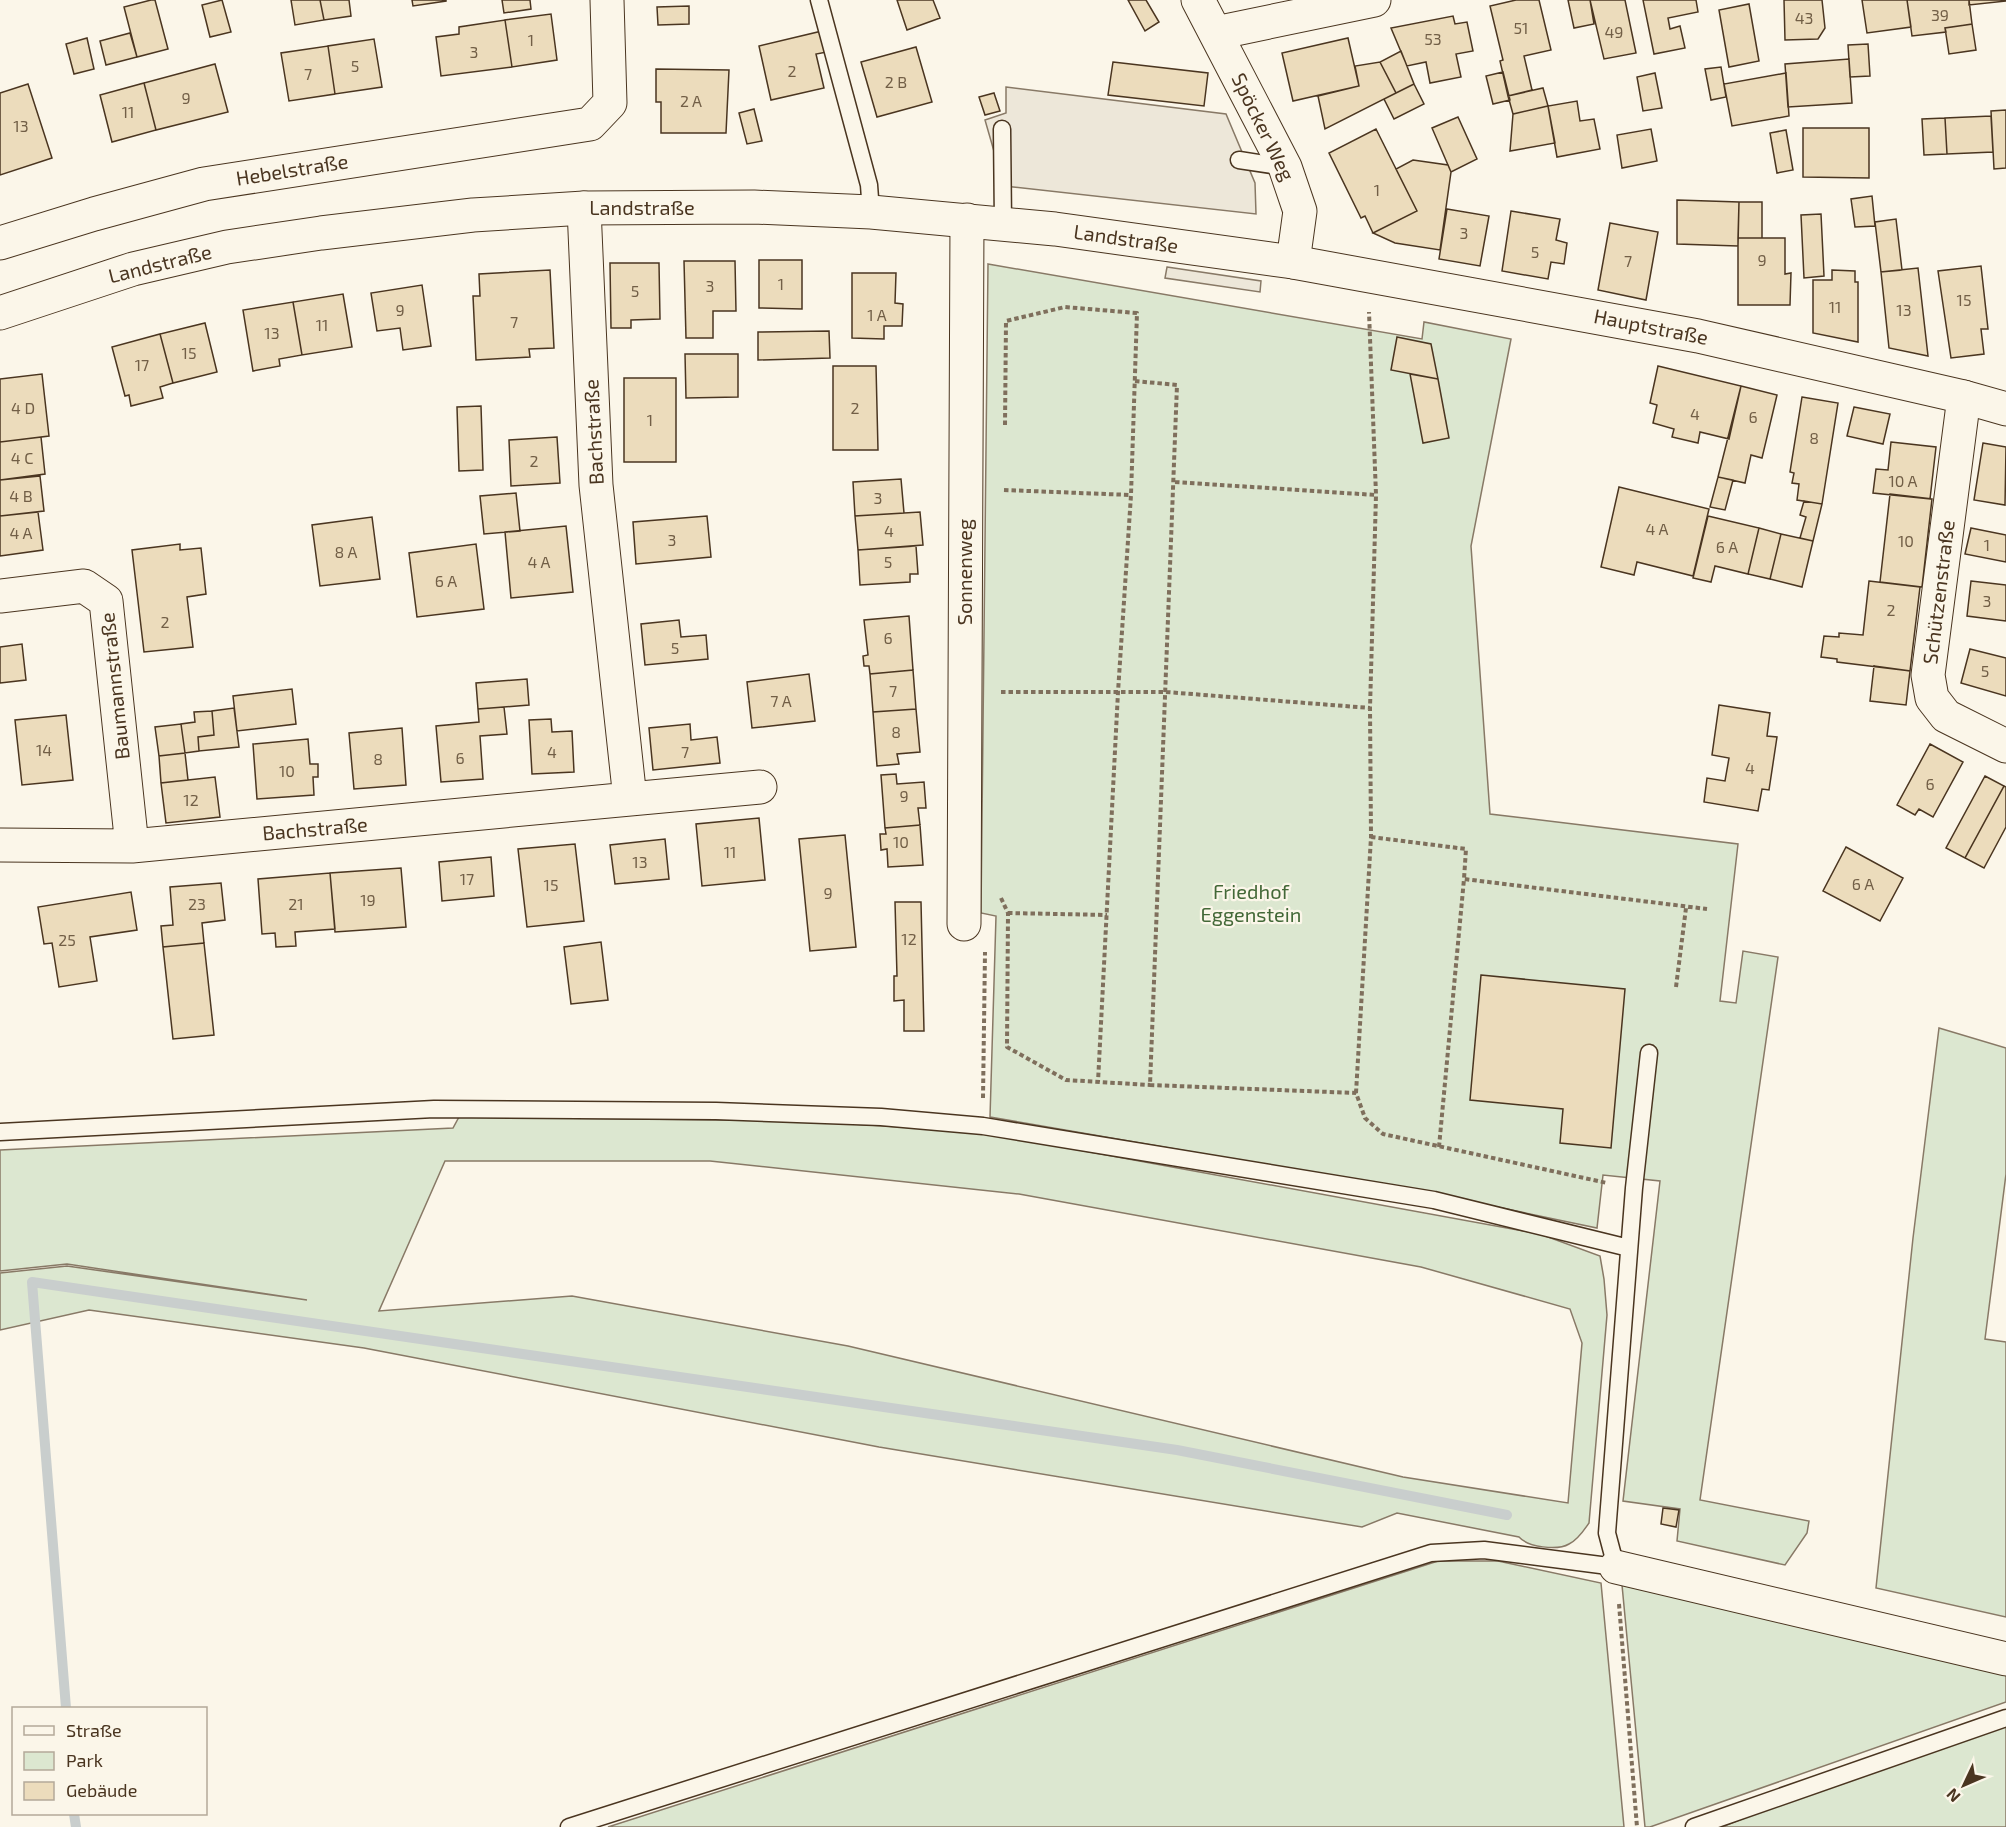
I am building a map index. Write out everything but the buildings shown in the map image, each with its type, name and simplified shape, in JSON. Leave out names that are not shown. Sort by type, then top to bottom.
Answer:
[{"type":"street","name":"Hebelstraße","points":[[0,243],[204,184],[590,124],[610,103],[607,0]]},
{"type":"street","name":"Spöcker Weg","points":[[1198,0],[1285,166],[1300,211],[1293,262]]},
{"type":"street","points":[[1216,33],[1374,0]]},
{"type":"street","name":"Landstraße","points":[[0,313],[133,268],[227,247],[473,215],[584,208],[754,207],[871,212],[1055,229],[1293,262]]},
{"type":"street","name":"Bachstraße","points":[[584,208],[596,485],[630,799]]},
{"type":"street","name":"Sonnenweg","points":[[964,924],[967,220]]},
{"type":"street","name":"Hauptstraße","points":[[1293,262],[1698,336],[1964,397],[2006,409]]},
{"type":"street","name":"Schützenstraße","points":[[1964,397],[1928,675],[1932,698],[1946,717],[2006,746]]},
{"type":"street","name":"Baumannstraße","points":[[0,596],[84,586],[106,602],[132,846]]},
{"type":"street","name":"Bachstraße","points":[[0,845],[132,846],[759,787]]},
{"type":"street","points":[[1616,1567],[2006,1659]]},
{"type":"lane","points":[[819,0],[868,185],[871,212]]},
{"type":"lane","points":[[1002,129],[1003,224]]},
{"type":"lane","points":[[1239,160],[1285,166]]},
{"type":"lane","points":[[569,1827],[1431,1553],[1484,1550],[1616,1567],[1607,1533],[1634,1188],[1649,1053]]},
{"type":"lane","points":[[0,1132],[434,1109],[716,1111],[881,1117],[983,1126],[1434,1200],[1629,1248]]},
{"type":"lane","points":[[1694,1827],[2006,1718]]},
{"type":"path","points":[[1367,275],[1377,495],[1370,708],[1371,837],[1356,1094],[1365,1118],[1383,1134],[1634,1188]]},
{"type":"path","points":[[1005,433],[1006,321],[1065,307],[1137,313],[1131,495],[1118,692],[1098,1082]]},
{"type":"path","points":[[1135,381],[1178,385],[1150,1085]]},
{"type":"path","points":[[1175,482],[1377,495]]},
{"type":"path","points":[[1004,501],[1004,490],[1131,495]]},
{"type":"path","points":[[1000,704],[1001,692],[1166,692],[1370,708]]},
{"type":"path","points":[[1371,837],[1466,849],[1439,1147]]},
{"type":"path","points":[[1464,879],[1707,909]]},
{"type":"path","points":[[998,892],[1008,913],[1007,1047],[1066,1080],[1356,1094]]},
{"type":"path","points":[[1676,987],[1686,908]]},
{"type":"path","points":[[1008,913],[1107,915]]},
{"type":"path","points":[[964,924],[985,936],[983,1072]]},
{"type":"path","points":[[1616,1567],[1637,1827]]},
{"type":"green space","name":"Friedhof Eggenstein","points":[[988,264],[1422,339],[1424,322],[1511,339],[1471,546],[1490,814],[1738,844],[1720,1001],[1736,1003],[1743,951],[1778,957],[1700,1500],[1809,1521],[1807,1533],[1785,1565],[1677,1541],[1680,1509],[1623,1501],[1660,1181],[1603,1175],[1597,1228],[1430,1193],[990,1117],[996,916],[981,913]]},
{"type":"green space","points":[[1939,1028],[2006,1048],[2006,1174],[1985,1339],[2006,1342],[2006,1617],[1876,1588],[1913,1238]]},
{"type":"green space","points":[[459,1117],[805,1121],[980,1132],[1540,1234],[1600,1256],[1604,1279],[1607,1315],[1589,1523],[1572,1542],[1557,1547],[1536,1545],[1519,1537],[1397,1513],[1362,1527],[879,1447],[364,1348],[89,1310],[0,1330],[0,1273],[67,1266],[307,1300],[67,1264],[0,1271],[0,1150],[453,1128]],"holes":[[[445,1161],[710,1161],[1019,1194],[1421,1267],[1570,1309],[1582,1343],[1568,1503],[1403,1477],[848,1346],[572,1296],[379,1311]]]},
{"type":"green space","points":[[1438,1561],[1498,1561],[1601,1583],[1624,1827],[608,1827]]},
{"type":"green space","points":[[1622,1585],[2006,1673],[2006,1702],[1645,1827]]},
{"type":"green space","points":[[2006,1725],[2006,1827],[1722,1827],[1794,1798]]},
{"type":"shaded area","points":[[1006,87],[1226,114],[1255,183],[1256,214],[1004,186],[985,120],[1006,113]]},
{"type":"shaded area","points":[[1167,267],[1261,281],[1260,292],[1165,278]]},
{"type":"waterway","points":[[66,1707],[32,1282],[1177,1450],[1507,1515]]},
{"type":"waterway","points":[[74,1815],[76,1827]]}]
